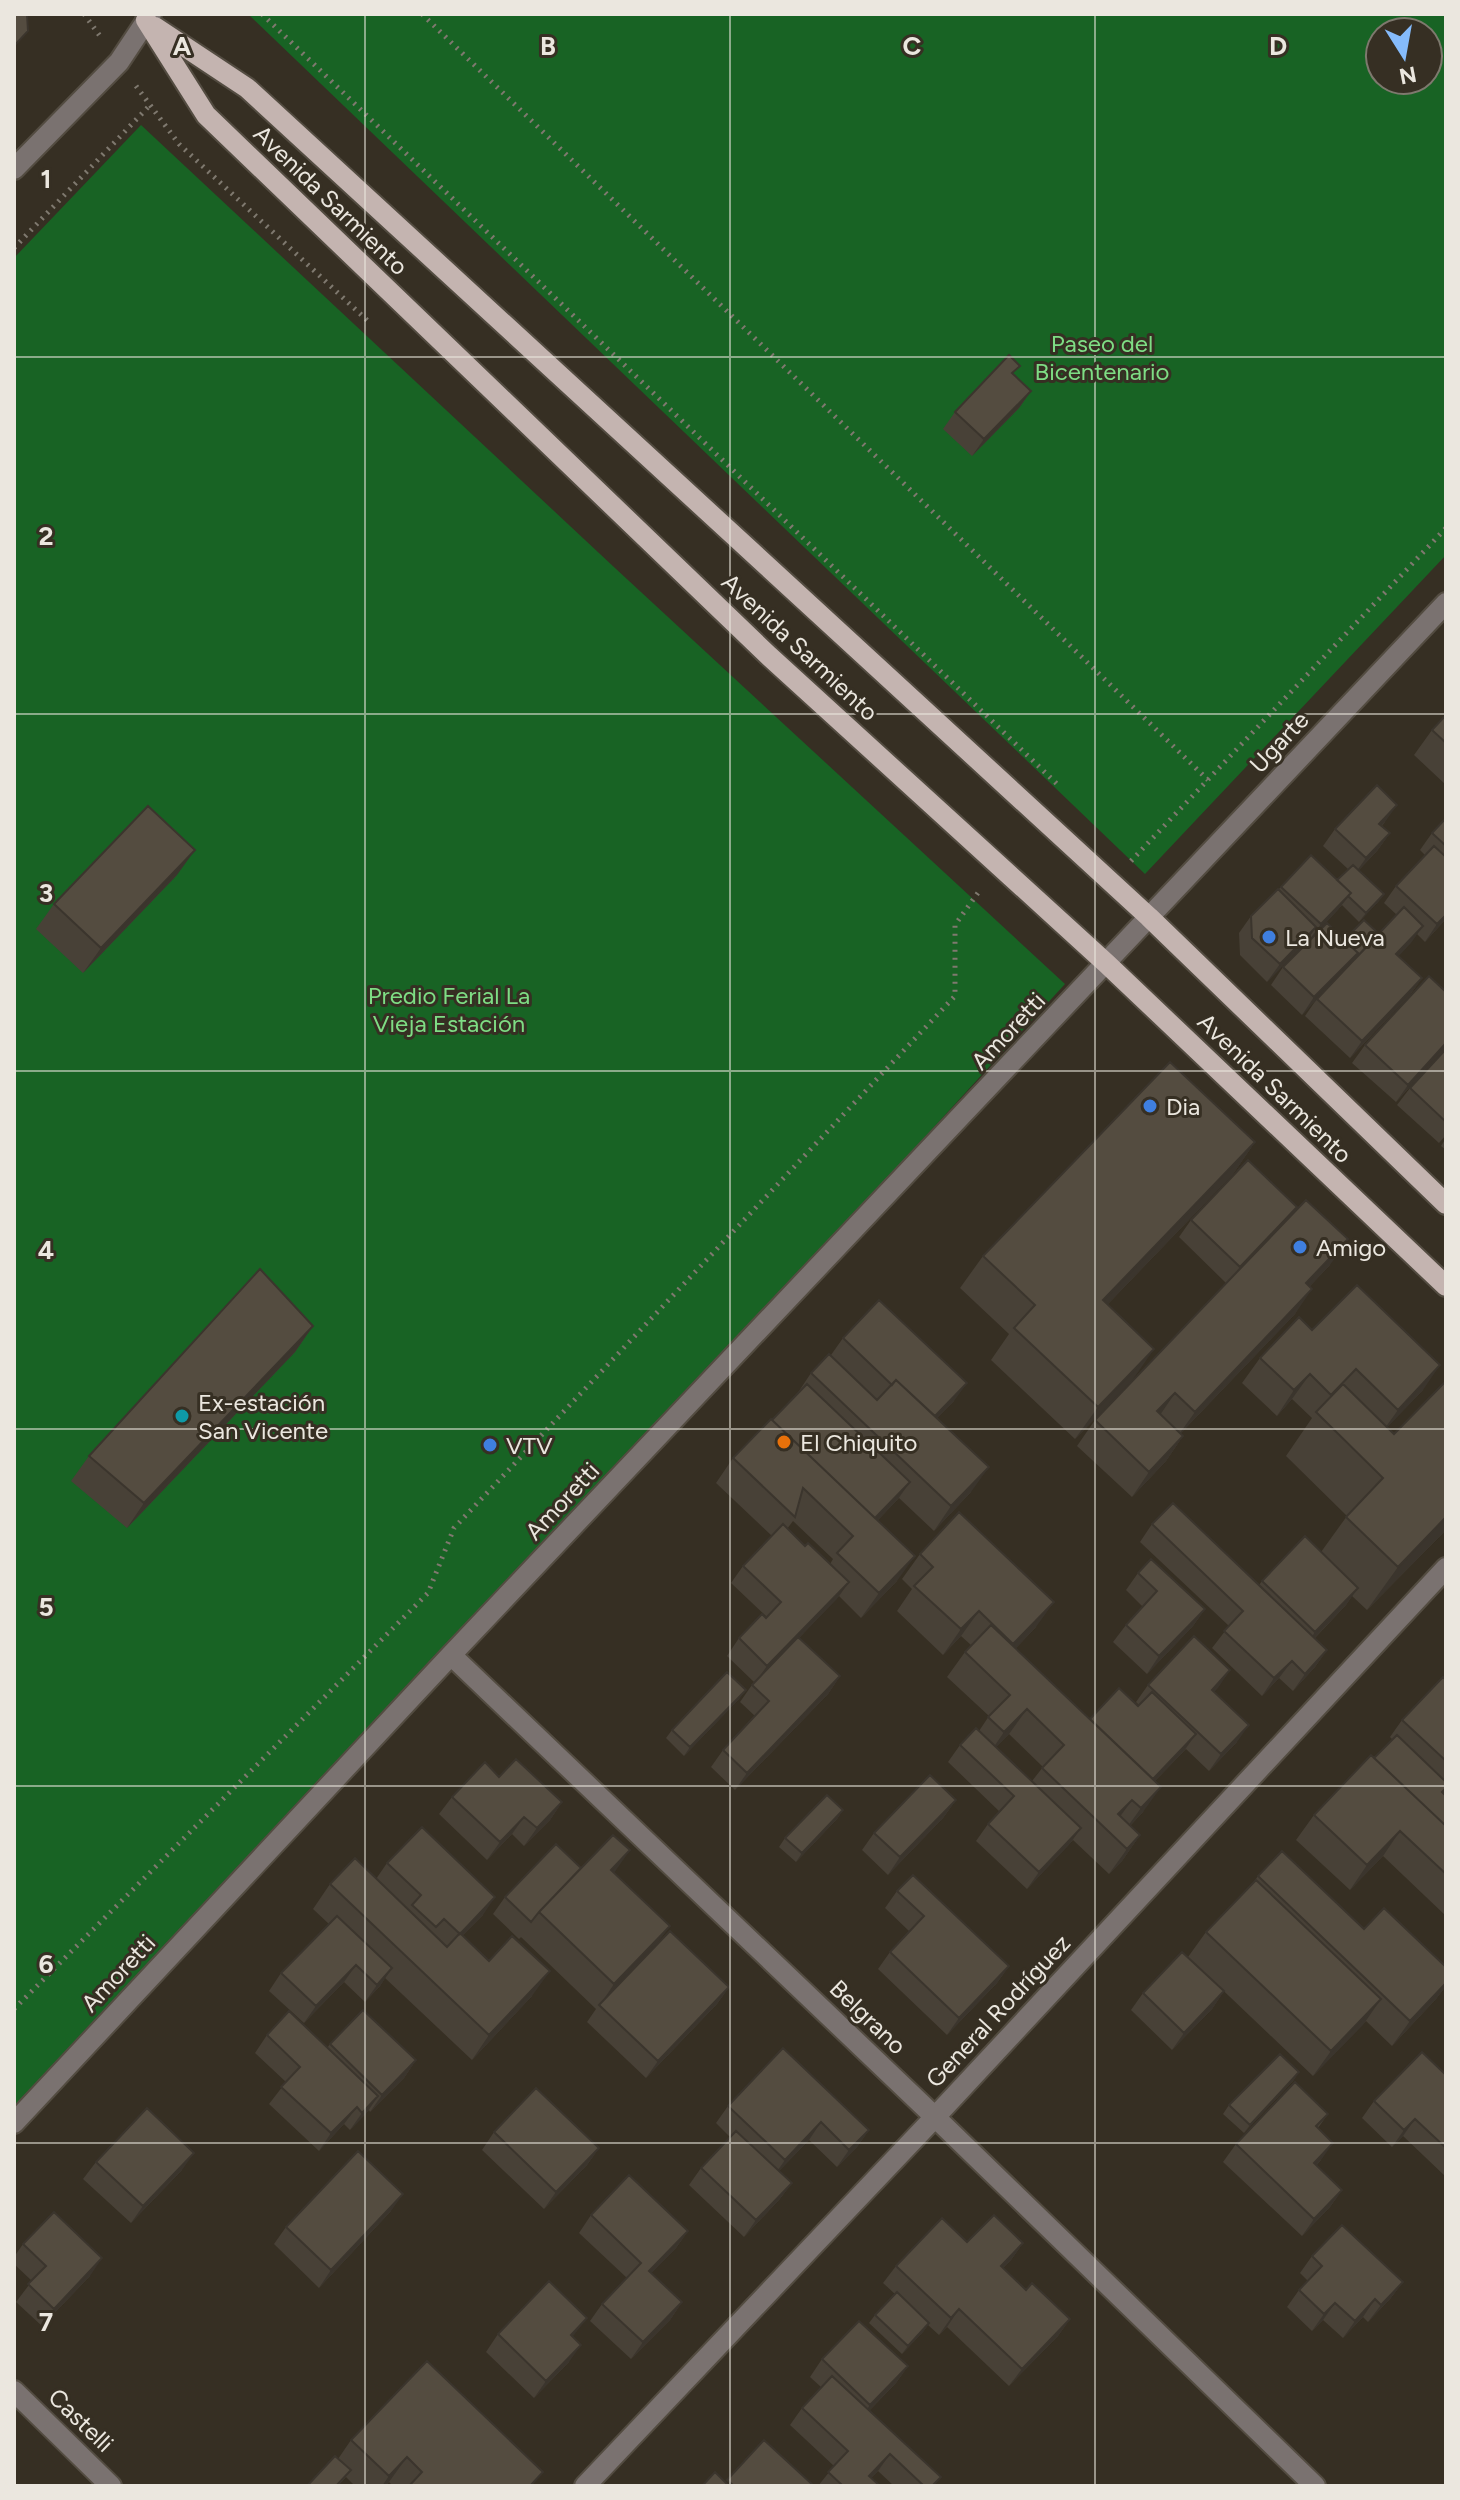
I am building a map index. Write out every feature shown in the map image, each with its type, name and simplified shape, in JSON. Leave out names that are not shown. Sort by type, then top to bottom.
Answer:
[{"type":"main road","name":"Avenida Sarmiento","points":[[146,16],[206,115],[228,137],[769,656],[1107,964],[1446,1286]]},
{"type":"main road","name":"Avenida Sarmiento","points":[[146,16],[247,88],[1149,917],[1446,1204]]},
{"type":"street","points":[[14,169],[119,62],[146,16]]},
{"type":"street","name":"Ugarte","points":[[1149,917],[1446,603]]},
{"type":"street","name":"Amoretti","points":[[14,2123],[451,1655],[1149,917]]},
{"type":"street","name":"General Rodríguez","points":[[585,2486],[935,2117],[1446,1568]]},
{"type":"street","name":"Belgrano","points":[[451,1655],[935,2117],[1315,2486]]},
{"type":"street","name":"Castelli","points":[[14,2391],[111,2486]]},
{"type":"path","points":[[262,14],[1065,792]]},
{"type":"path","points":[[422,14],[1208,780]]},
{"type":"path","points":[[14,248],[150,106],[175,65]]},
{"type":"path","points":[[1111,883],[1446,528]]},
{"type":"path","points":[[1122,847],[1134,858]]},
{"type":"path","points":[[14,2009],[428,1593],[454,1528],[955,996],[955,925],[980,890]]},
{"type":"green space","name":"Paseo del Bicentenario","points":[[248,14],[1446,14],[1446,555],[1145,874]]},
{"type":"green space","name":"Predio Ferial La Vieja Estación","points":[[141,125],[1065,984],[451,1655],[14,2108],[14,258]]},
{"type":"building","points":[[14,14],[27,14],[28,31],[14,46]]},
{"type":"building","points":[[1009,355],[1020,366],[1012,373],[1031,391],[984,439],[955,412]]},
{"type":"building","points":[[1446,715],[1446,743],[1432,730]]},
{"type":"building","points":[[1377,785],[1397,805],[1379,824],[1390,833],[1366,858],[1335,829]]},
{"type":"building","points":[[148,806],[195,850],[101,948],[54,904]]},
{"type":"building","points":[[1446,818],[1446,846],[1432,833]]},
{"type":"building","points":[[1434,846],[1446,857],[1446,915],[1437,924],[1396,886]]},
{"type":"building","points":[[1311,855],[1351,893],[1321,924],[1281,887]]},
{"type":"building","points":[[1353,865],[1384,894],[1366,913],[1337,880]]},
{"type":"building","points":[[1278,889],[1316,927],[1280,964],[1252,938],[1251,916]]},
{"type":"building","points":[[1404,907],[1423,926],[1396,954],[1422,978],[1362,1041],[1317,999]]},
{"type":"building","points":[[1364,920],[1379,934],[1354,960],[1358,953],[1344,940]]},
{"type":"building","points":[[1327,923],[1358,953],[1314,997],[1283,967]]},
{"type":"building","points":[[1429,976],[1446,992],[1446,1043],[1408,1085],[1365,1045]]},
{"type":"building","points":[[1446,1049],[1446,1122],[1410,1088]]},
{"type":"building","points":[[1170,1062],[1255,1142],[1103,1300],[1154,1349],[1098,1407],[1014,1328],[1035,1305],[983,1256]]},
{"type":"building","points":[[1248,1160],[1297,1207],[1240,1267],[1191,1220]]},
{"type":"building","points":[[1306,1200],[1348,1239],[1306,1283],[1312,1289],[1195,1412],[1175,1393],[1157,1411],[1183,1436],[1149,1472],[1095,1420]]},
{"type":"building","name":"Ex-estación San Vicente","points":[[260,1269],[313,1326],[144,1503],[89,1456]]},
{"type":"building","points":[[1357,1285],[1440,1365],[1398,1410],[1356,1369],[1331,1395],[1310,1374],[1294,1390],[1260,1358],[1299,1317],[1312,1330]]},
{"type":"building","points":[[879,1300],[967,1383],[935,1416],[896,1380],[892,1385],[843,1338]]},
{"type":"building","points":[[829,1354],[877,1400],[896,1380],[989,1467],[951,1506],[811,1373]]},
{"type":"building","points":[[1446,1381],[1446,1517],[1398,1567],[1346,1517],[1383,1478],[1316,1412],[1343,1384],[1394,1434]]},
{"type":"building","points":[[807,1384],[910,1482],[875,1518],[772,1420]]},
{"type":"building","points":[[771,1419],[915,1556],[879,1593],[837,1553],[853,1536],[803,1488],[795,1517],[733,1458]]},
{"type":"building","points":[[1173,1503],[1327,1650],[1305,1674],[1292,1661],[1274,1678],[1224,1631],[1243,1611],[1152,1524]]},
{"type":"building","points":[[959,1512],[1054,1602],[1013,1644],[979,1611],[961,1629],[914,1586],[933,1567],[920,1554]]},
{"type":"building","points":[[783,1524],[849,1582],[767,1666],[739,1638],[762,1614],[766,1618],[781,1602],[743,1566]]},
{"type":"building","points":[[1305,1536],[1358,1588],[1315,1632],[1262,1581]]},
{"type":"building","points":[[1151,1559],[1205,1609],[1159,1656],[1126,1625],[1157,1591],[1138,1573]]},
{"type":"building","points":[[991,1625],[1161,1787],[1141,1808],[1132,1800],[1118,1814],[1140,1835],[1127,1849],[1042,1768],[1064,1745],[1027,1709],[1004,1732],[988,1717],[1010,1695],[965,1652]]},
{"type":"building","points":[[1194,1636],[1230,1670],[1212,1690],[1249,1725],[1221,1754],[1148,1685]]},
{"type":"building","points":[[798,1637],[840,1676],[747,1773],[723,1750],[769,1701],[752,1685]]},
{"type":"building","points":[[727,1672],[746,1690],[690,1747],[672,1730]]},
{"type":"building","points":[[1443,1677],[1446,1680],[1446,1761],[1402,1720]]},
{"type":"building","points":[[1119,1688],[1138,1706],[1152,1692],[1196,1734],[1153,1779],[1090,1719]]},
{"type":"building","points":[[976,1728],[1081,1828],[1039,1872],[988,1824],[1014,1796],[960,1745]]},
{"type":"building","points":[[1397,1735],[1446,1782],[1442,1792],[1446,1796],[1446,1826],[1374,1758]]},
{"type":"building","points":[[1371,1755],[1446,1826],[1446,1874],[1400,1831],[1367,1865],[1314,1815]]},
{"type":"building","points":[[516,1759],[562,1802],[537,1828],[524,1817],[500,1842],[452,1797],[485,1762],[499,1777]]},
{"type":"building","points":[[930,1775],[956,1800],[900,1857],[874,1833]]},
{"type":"building","points":[[827,1795],[843,1810],[802,1853],[785,1838]]},
{"type":"building","points":[[422,1827],[495,1897],[460,1934],[444,1919],[436,1927],[412,1905],[421,1895],[387,1863]]},
{"type":"building","points":[[613,1835],[630,1850],[611,1870],[670,1926],[614,1984],[539,1912]]},
{"type":"building","points":[[556,1844],[581,1868],[531,1922],[505,1897]]},
{"type":"building","points":[[1282,1851],[1364,1929],[1384,1908],[1446,1967],[1446,1983],[1410,2021],[1258,1876]]},
{"type":"building","points":[[355,1858],[447,1947],[460,1933],[489,1961],[512,1936],[550,1971],[489,2035],[330,1884]]},
{"type":"building","points":[[913,1875],[1009,1966],[959,2018],[890,1952],[924,1916],[897,1891]]},
{"type":"building","points":[[1256,1880],[1381,1999],[1331,2051],[1206,1932]]},
{"type":"building","points":[[337,1916],[392,1968],[377,1985],[356,1965],[316,2006],[281,1973]]},
{"type":"building","points":[[670,1931],[729,1987],[658,2061],[599,2005]]},
{"type":"building","points":[[1182,1952],[1224,1991],[1184,2033],[1143,1993]]},
{"type":"building","points":[[363,2010],[416,2060],[382,2095],[330,2044]]},
{"type":"building","points":[[289,2011],[378,2096],[362,2113],[357,2107],[331,2133],[281,2087],[300,2067],[267,2035]]},
{"type":"building","points":[[783,2048],[869,2130],[849,2150],[821,2122],[785,2160],[728,2106]]},
{"type":"building","points":[[1422,2052],[1446,2075],[1446,2148],[1415,2119],[1404,2130],[1374,2101]]},
{"type":"building","points":[[1280,2054],[1299,2072],[1250,2125],[1229,2105]]},
{"type":"building","points":[[1295,2082],[1328,2114],[1316,2126],[1333,2143],[1314,2163],[1342,2190],[1314,2219],[1236,2144]]},
{"type":"building","points":[[536,2088],[599,2148],[556,2192],[494,2132]]},
{"type":"building","points":[[147,2108],[194,2153],[143,2206],[96,2162]]},
{"type":"building","points":[[736,2131],[792,2183],[756,2220],[701,2168]]},
{"type":"building","points":[[358,2151],[403,2194],[331,2270],[286,2227]]},
{"type":"building","points":[[629,2175],[688,2231],[649,2271],[682,2302],[643,2342],[602,2304],[641,2263],[591,2215]]},
{"type":"building","points":[[54,2212],[102,2258],[54,2309],[28,2284],[46,2266],[23,2244]]},
{"type":"building","points":[[994,2215],[1023,2243],[1001,2266],[1026,2290],[1032,2283],[1070,2319],[1022,2369],[959,2309],[951,2318],[896,2266],[942,2218],[967,2242]]},
{"type":"building","points":[[1342,2225],[1403,2282],[1381,2305],[1375,2299],[1355,2321],[1335,2303],[1324,2314],[1299,2290],[1322,2266],[1312,2256]]},
{"type":"building","points":[[549,2281],[587,2318],[571,2335],[581,2345],[546,2381],[498,2334]]},
{"type":"building","points":[[897,2292],[929,2323],[908,2346],[875,2315]]},
{"type":"building","points":[[859,2321],[908,2366],[870,2405],[822,2359]]},
{"type":"building","points":[[427,2361],[543,2472],[530,2486],[409,2486],[422,2472],[407,2457],[389,2476],[351,2440]]},
{"type":"building","points":[[832,2376],[941,2477],[932,2486],[924,2486],[890,2454],[869,2476],[880,2486],[843,2486],[828,2472],[848,2451],[802,2408]]},
{"type":"building","points":[[764,2440],[814,2486],[734,2486],[727,2480]]},
{"type":"building","points":[[335,2456],[351,2470],[336,2486],[307,2486]]},
{"type":"building","points":[[715,2472],[729,2486],[702,2486]]},
{"type":"place","name":"La Nueva","points":[[1269,937]]},
{"type":"place","name":"Dia","points":[[1150,1106]]},
{"type":"place","name":"Amigo","points":[[1300,1247]]},
{"type":"place","name":"Ex-estación San Vicente","points":[[182,1416]]},
{"type":"place","name":"El Chiquito","points":[[784,1442]]},
{"type":"place","name":"VTV","points":[[490,1445]]}]
